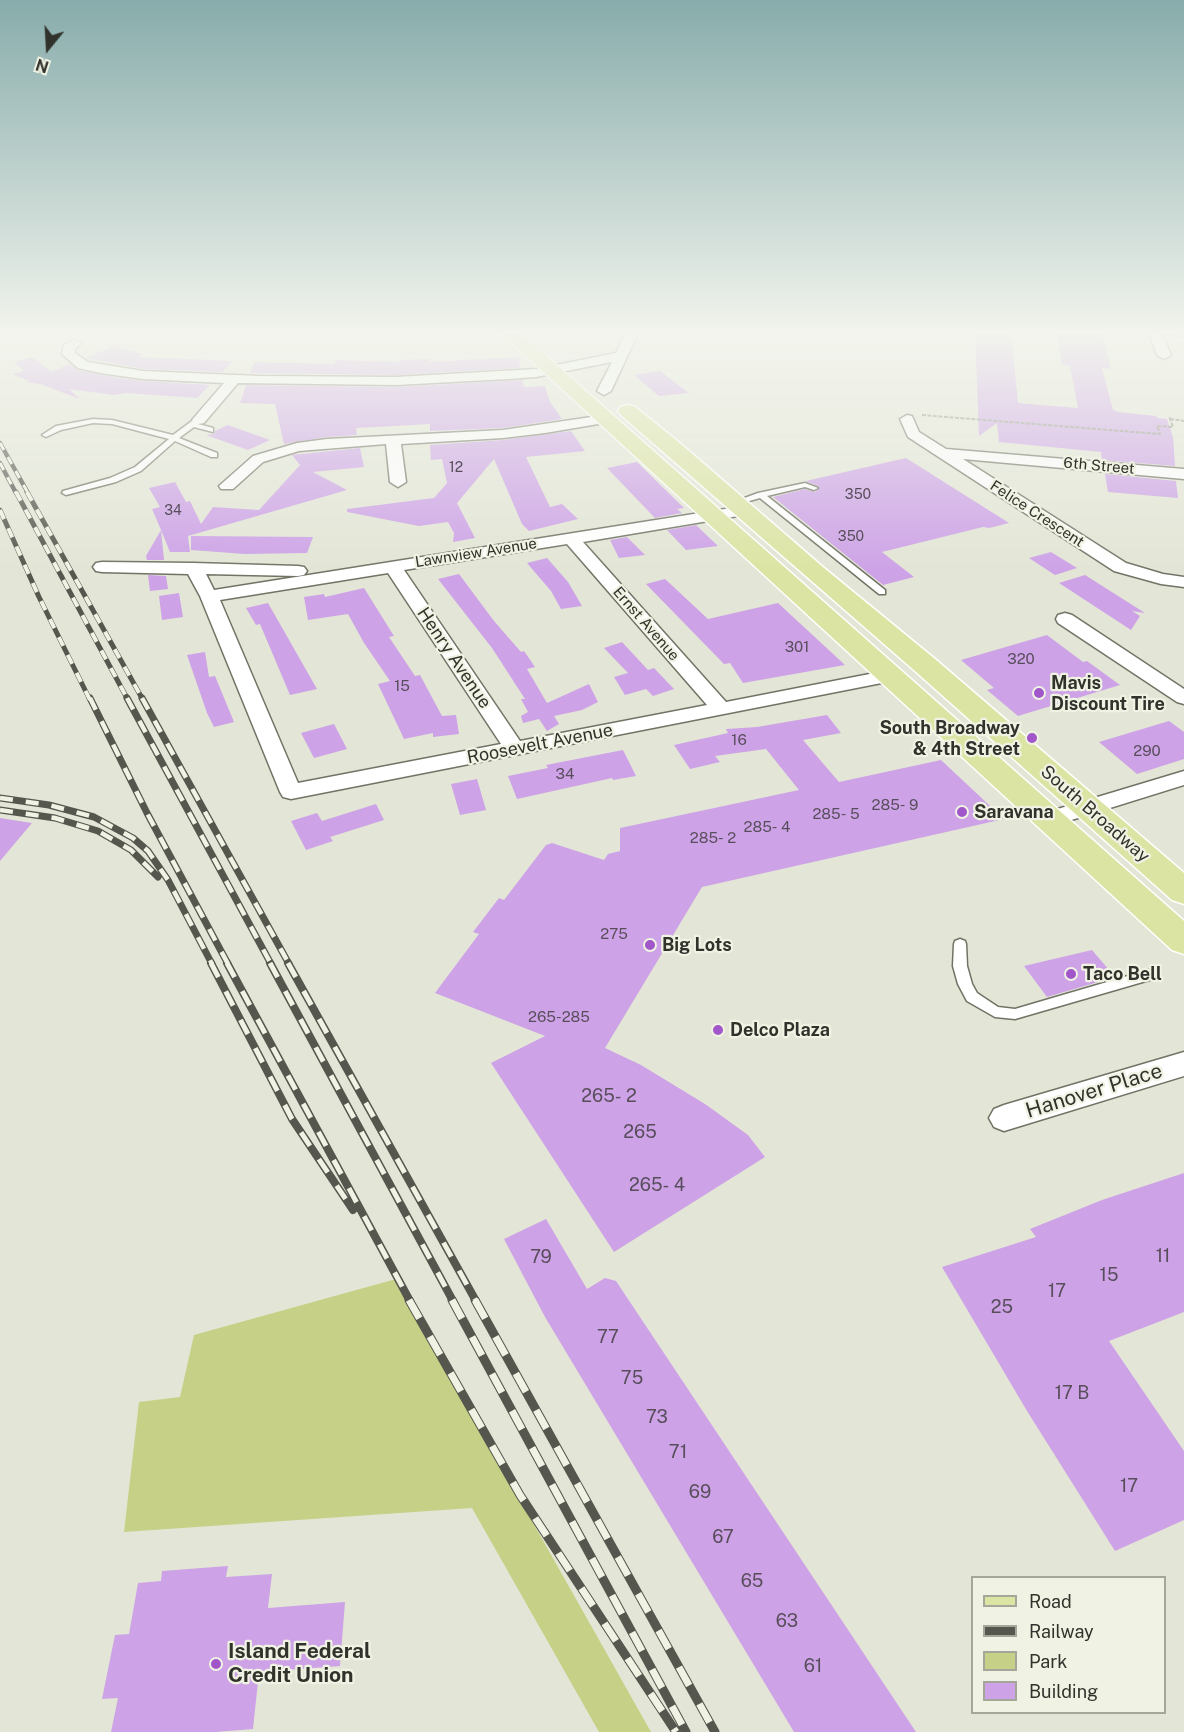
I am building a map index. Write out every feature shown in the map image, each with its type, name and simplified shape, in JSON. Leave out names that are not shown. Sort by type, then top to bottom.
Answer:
[{"type":"main road","name":"South Broadway","points":[[600,412],[1184,941]]},
{"type":"main road","name":"South Broadway","points":[[629,412],[1089,807],[1184,892]]},
{"type":"street","points":[[201,425],[210,412]]},
{"type":"street","name":"Felice Crescent","points":[[910,417],[913,434],[1119,567],[1161,579],[1184,582]]},
{"type":"street","points":[[227,486],[258,459],[297,447],[503,434],[605,418]]},
{"type":"street","points":[[393,440],[398,482]]},
{"type":"street","name":"6th Street","points":[[943,453],[1184,474]]},
{"type":"street","name":"Lawnview Avenue","points":[[209,596],[713,516],[739,507]]},
{"type":"street","name":"Ernst Avenue","points":[[571,538],[721,709]]},
{"type":"street","points":[[102,567],[359,572]]},
{"type":"street","name":"Henry Avenue","points":[[393,567],[515,749]]},
{"type":"street","points":[[198,568],[209,596]]},
{"type":"street","name":"Roosevelt Avenue","points":[[209,596],[291,792],[890,676]]},
{"type":"street","points":[[1065,619],[1184,698]]},
{"type":"street","points":[[1049,819],[1184,778]]},
{"type":"street","name":"Hanover Place","points":[[1004,1118],[1184,1064]]},
{"type":"lane","points":[[39,429],[49,433],[93,421],[128,424],[150,433],[174,438],[214,455]]},
{"type":"lane","points":[[66,493],[113,480],[138,469],[174,438],[201,425]]},
{"type":"lane","points":[[739,507],[761,495],[805,485],[814,488]]},
{"type":"lane","points":[[761,495],[882,592]]},
{"type":"lane","points":[[960,944],[960,966],[965,984],[972,997],[995,1012],[1015,1014],[1148,975]]},
{"type":"path","points":[[910,417],[1160,434],[1157,426],[1173,427],[1169,418],[1184,420]]},
{"type":"green space","points":[[396,1279],[651,1732],[599,1732],[472,1508],[124,1532],[139,1402],[180,1397],[194,1335]]},
{"type":"building","points":[[277,412],[557,412],[562,419],[503,428],[430,431],[430,424],[356,428],[357,435],[284,444]]},
{"type":"building","points":[[978,412],[1118,412],[1156,416],[1167,419],[1173,437],[1175,466],[1102,460],[1101,452],[999,442],[997,423],[979,436]]},
{"type":"building","points":[[228,425],[270,440],[248,450],[206,435],[214,434],[215,431]]},
{"type":"building","points":[[571,431],[585,451],[526,457],[550,507],[562,504],[578,519],[529,531],[522,524],[494,459],[457,503],[475,538],[453,542],[454,533],[448,522],[419,526],[347,512],[347,509],[434,498],[447,483],[442,459],[431,460],[430,445],[503,440]]},
{"type":"building","points":[[360,448],[364,467],[313,472],[347,490],[188,536],[190,552],[170,552],[152,509],[160,507],[149,488],[175,482],[186,502],[190,501],[201,524],[213,507],[259,510],[300,465],[292,455]]},
{"type":"building","points":[[906,458],[1009,523],[989,528],[983,527],[882,552],[914,577],[883,585],[773,497],[805,489],[815,492],[820,487],[806,481]]},
{"type":"building","points":[[637,462],[684,508],[677,509],[682,513],[655,518],[607,468]]},
{"type":"building","points":[[1105,474],[1176,481],[1178,498],[1108,492]]},
{"type":"building","points":[[696,525],[718,546],[686,550],[667,530]]},
{"type":"building","points":[[161,530],[164,560],[147,560],[146,556]]},
{"type":"building","points":[[191,536],[313,537],[307,553],[245,554],[191,550]]},
{"type":"building","points":[[627,537],[645,555],[619,558],[610,540]]},
{"type":"building","points":[[1051,552],[1077,568],[1055,575],[1029,558]]},
{"type":"building","points":[[547,558],[568,582],[582,606],[561,609],[551,591],[527,563]]},
{"type":"building","points":[[459,574],[494,621],[521,652],[524,651],[535,667],[527,669],[547,703],[589,684],[598,702],[582,710],[554,716],[559,724],[547,731],[539,719],[523,723],[521,716],[528,712],[521,699],[525,699],[492,648],[438,579]]},
{"type":"building","points":[[148,575],[166,576],[168,589],[150,591]]},
{"type":"building","points":[[1085,575],[1145,613],[1132,611],[1140,616],[1131,630],[1059,583]]},
{"type":"building","points":[[665,579],[708,619],[778,603],[845,665],[743,683],[730,663],[724,664],[646,584]]},
{"type":"building","points":[[364,588],[394,636],[389,637],[415,676],[420,675],[442,716],[456,715],[459,734],[433,737],[433,733],[404,739],[378,684],[390,681],[364,643],[348,614],[308,620],[304,597],[324,594],[325,597]]},
{"type":"building","points":[[179,593],[183,617],[162,620],[159,596]]},
{"type":"building","points":[[268,603],[317,689],[290,695],[260,624],[256,625],[246,608]]},
{"type":"building","points":[[1047,635],[1083,662],[1087,661],[1120,685],[1018,716],[987,690],[994,688],[961,660]]},
{"type":"building","points":[[622,642],[648,670],[654,668],[674,689],[653,696],[646,689],[625,695],[614,677],[628,673],[604,648]]},
{"type":"building","points":[[205,652],[209,677],[215,676],[234,722],[214,727],[207,713],[187,655]]},
{"type":"building","points":[[827,715],[841,733],[803,740],[839,782],[941,760],[1004,819],[702,887],[605,1048],[641,1065],[705,1104],[748,1135],[765,1157],[614,1252],[491,1063],[545,1036],[435,993],[479,934],[473,932],[499,898],[504,900],[546,845],[552,843],[604,860],[608,854],[620,851],[620,828],[799,790],[766,749],[715,756],[720,762],[690,769],[674,745],[728,733],[726,729],[757,727]]},
{"type":"building","points":[[1169,721],[1184,732],[1184,759],[1137,774],[1099,742]]},
{"type":"building","points":[[334,724],[347,749],[314,758],[301,733]]},
{"type":"building","points":[[623,750],[636,776],[613,780],[612,778],[517,799],[508,776],[548,768],[546,765]]},
{"type":"building","points":[[477,779],[486,810],[460,815],[451,784]]},
{"type":"building","points":[[376,804],[384,820],[330,837],[333,841],[306,850],[291,821],[317,813],[322,821]]},
{"type":"building","points":[[0,818],[32,823],[0,861]]},
{"type":"building","name":"Taco Bell","points":[[1092,950],[1115,977],[1047,997],[1024,966]]},
{"type":"building","points":[[1184,1173],[1184,1312],[1109,1341],[1184,1451],[1184,1520],[1115,1551],[1027,1411],[942,1267],[1036,1237],[1030,1229],[1102,1200]]},
{"type":"building","points":[[546,1219],[587,1289],[605,1278],[616,1281],[916,1732],[794,1732],[545,1317],[504,1239]]},
{"type":"building","points":[[228,1566],[226,1577],[272,1574],[268,1608],[345,1602],[340,1666],[259,1672],[253,1729],[216,1732],[111,1732],[118,1698],[102,1699],[115,1635],[129,1634],[138,1583],[161,1581],[162,1571]]},
{"type":"railway","points":[[0,443],[28,493]]},
{"type":"railway","points":[[0,463],[16,493]]},
{"type":"railway","points":[[16,492],[128,700]]},
{"type":"railway","points":[[27,492],[143,700]]},
{"type":"railway","points":[[0,510],[39,597],[90,700]]},
{"type":"railway","points":[[90,698],[147,813],[228,964]]},
{"type":"railway","points":[[127,698],[271,964]]},
{"type":"railway","points":[[142,698],[289,964]]},
{"type":"railway","points":[[0,798],[49,805],[94,817],[133,838],[148,851],[168,880],[212,964]]},
{"type":"railway","points":[[0,810],[55,818],[98,831],[131,850],[158,877]]},
{"type":"railway","points":[[211,963],[292,1119],[353,1210]]},
{"type":"railway","points":[[227,963],[410,1301]]},
{"type":"railway","points":[[270,963],[453,1301]]},
{"type":"railway","points":[[288,963],[476,1301]]},
{"type":"railway","points":[[409,1300],[520,1495],[676,1732]]},
{"type":"railway","points":[[452,1300],[686,1732]]},
{"type":"railway","points":[[475,1300],[715,1732]]},
{"type":"place","name":"Mavis Discount Tire","points":[[1039,693]]},
{"type":"place","name":"South Broadway & 4th Street","points":[[1032,738]]},
{"type":"place","name":"Saravana","points":[[962,812]]},
{"type":"place","name":"Big Lots","points":[[650,945]]},
{"type":"place","name":"Taco Bell","points":[[1071,974]]},
{"type":"place","name":"Delco Plaza","points":[[718,1030]]},
{"type":"place","name":"Island Federal Credit Union","points":[[216,1664]]}]
